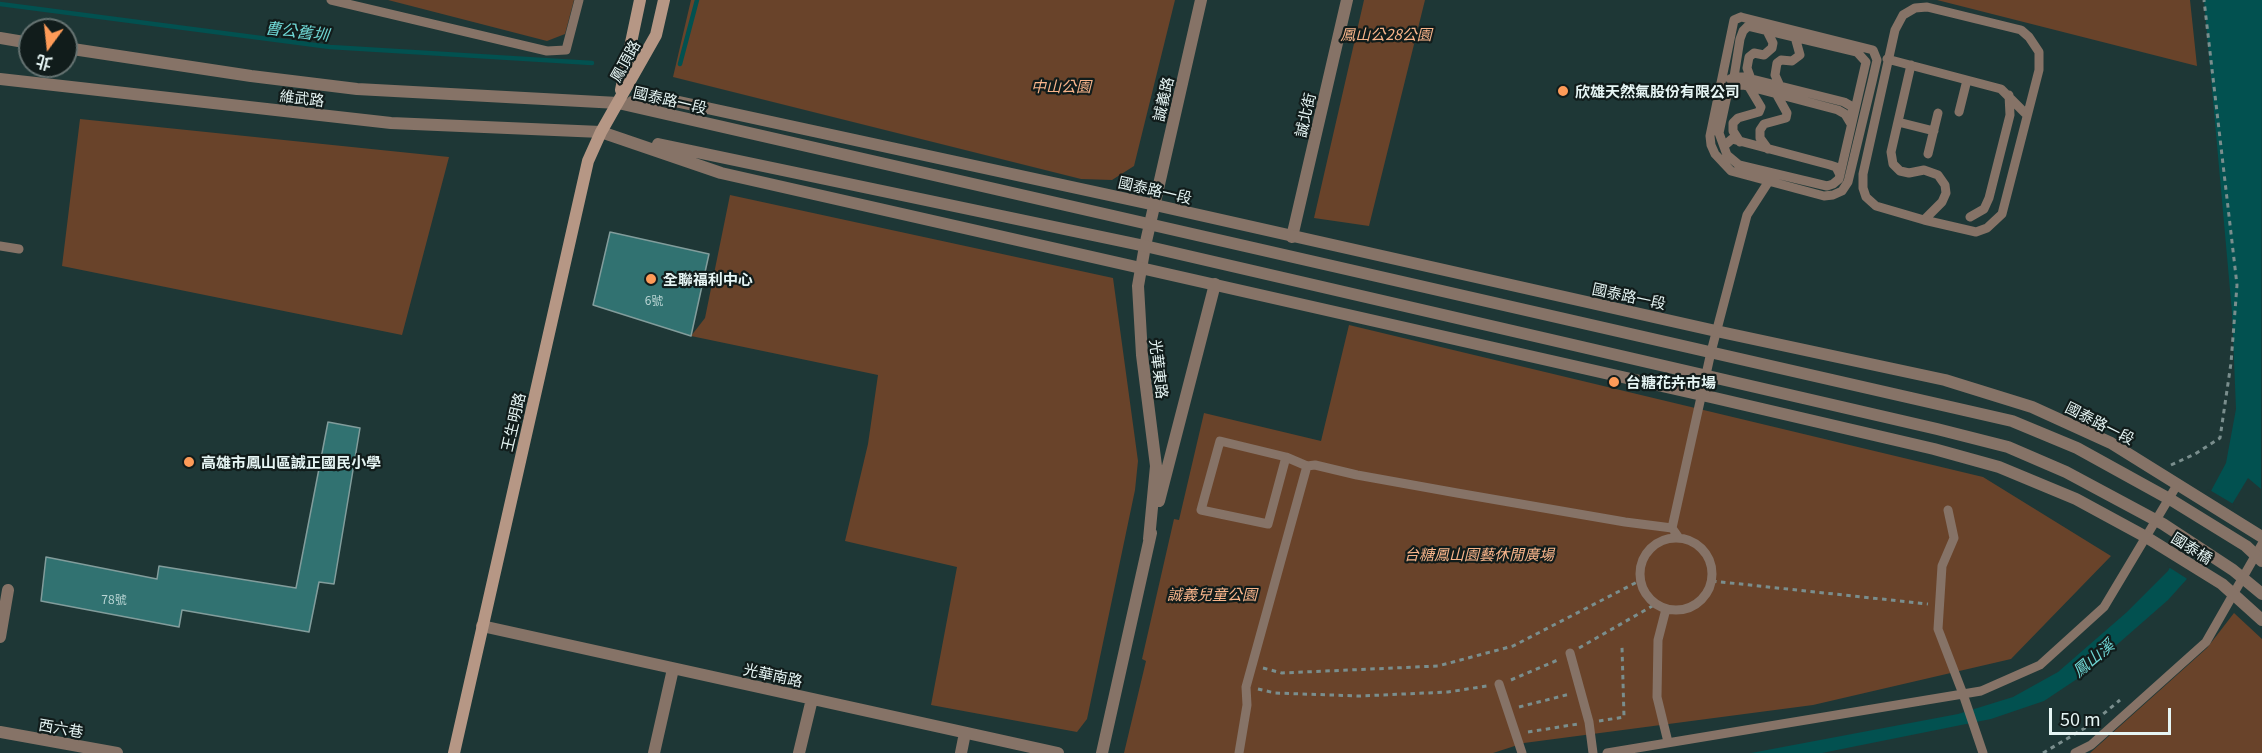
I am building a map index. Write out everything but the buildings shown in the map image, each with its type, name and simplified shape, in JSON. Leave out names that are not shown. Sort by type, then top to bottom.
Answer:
[{"type":"main road","name":"鳳頂路","points":[[618,103],[640,0]]},
{"type":"main road","name":"鳳頂路","points":[[618,103],[656,35],[664,0]]},
{"type":"main road","name":"王生明路","points":[[454,753],[588,161],[618,103]]},
{"type":"street","name":"誠義路","points":[[1155,205],[1201,0]]},
{"type":"street","name":"誠北街","points":[[1292,237],[1347,0]]},
{"type":"street","points":[[0,39],[18,41]]},
{"type":"street","name":"維武路","points":[[78,50],[251,76],[357,89],[618,103]]},
{"type":"street","name":"維武路","points":[[0,79],[391,123],[602,132]]},
{"type":"street","name":"國泰路一段","points":[[618,103],[670,100],[1155,205],[1716,332],[1945,380],[2032,407],[2111,443],[2179,486]]},
{"type":"street","name":"國泰路一段","points":[[618,103],[2012,421],[2077,448],[2171,499]]},
{"type":"street","points":[[602,132],[1145,246],[2008,447],[2066,472],[2159,522]]},
{"type":"street","points":[[602,132],[722,172],[1935,449],[1999,467],[2076,499],[2146,537]]},
{"type":"street","name":"光華東路","points":[[1102,753],[1141,585],[1149,539],[1156,466],[1138,313],[1141,267],[1155,205]]},
{"type":"street","points":[[1034,244],[1038,225]]},
{"type":"street","name":"光華東路","points":[[1149,539],[1215,284]]},
{"type":"street","points":[[2179,486],[2258,534]]},
{"type":"street","name":"國泰橋","points":[[2171,499],[2246,546],[2259,558]]},
{"type":"street","name":"國泰橋","points":[[2159,522],[2238,574]]},
{"type":"street","name":"國泰橋","points":[[2146,537],[2233,593]]},
{"type":"street","points":[[2238,574],[2262,594]]},
{"type":"street","points":[[0,637],[8,590]]},
{"type":"street","points":[[2233,593],[2262,620]]},
{"type":"street","name":"光華南路","points":[[482,626],[1058,753]]},
{"type":"street","points":[[654,753],[673,669]]},
{"type":"street","points":[[799,753],[812,699]]},
{"type":"street","name":"西六巷","points":[[0,732],[117,753]]},
{"type":"street","points":[[961,753],[965,733]]},
{"type":"lane","points":[[331,0],[547,51],[566,50],[579,0]]},
{"type":"lane","points":[[1927,7],[2021,30],[2029,37],[2039,52],[2039,70],[2027,115],[2002,214],[1987,228],[1976,232],[1924,220],[1876,207],[1866,197],[1863,188],[1863,174],[1887,59],[1895,30],[1903,15],[1915,8],[1927,7]]},
{"type":"lane","points":[[1726,151],[1739,165],[1827,186],[1833,184],[1840,176],[1856,125],[1877,60],[1873,50],[1867,48],[1741,17],[1734,20],[1710,136],[1711,145],[1718,158],[1731,171],[1824,196],[1833,195],[1842,191],[1848,182],[1856,125],[1851,106],[1844,102],[1779,90],[1734,77]]},
{"type":"lane","points":[[1721,86],[1734,77],[1743,31],[1748,26],[1766,29],[1857,52],[1864,57],[1866,62],[1854,112]]},
{"type":"lane","points":[[1740,142],[1734,131],[1733,123],[1738,118],[1759,112],[1761,107],[1750,83],[1747,68],[1749,57],[1754,53],[1764,55],[1772,48],[1773,43],[1766,29]]},
{"type":"lane","points":[[1768,149],[1760,138],[1760,129],[1764,124],[1786,118],[1787,113],[1775,75],[1777,63],[1781,60],[1792,61],[1800,55],[1795,37]]},
{"type":"lane","points":[[1887,59],[2001,89],[2027,115]]},
{"type":"lane","points":[[1911,65],[1891,152],[1893,164],[1900,171],[1909,173],[1924,170],[1938,175],[1946,185],[1946,193],[1942,202],[1924,220]]},
{"type":"lane","points":[[1959,112],[1967,80]]},
{"type":"lane","points":[[1718,158],[1719,133],[1728,91],[1733,86],[1750,83]]},
{"type":"lane","points":[[1779,90],[1838,111],[1845,114],[1856,125],[1873,129]]},
{"type":"lane","points":[[1970,217],[1984,209],[1989,198],[2010,115],[2009,95]]},
{"type":"lane","points":[[1928,154],[1938,113]]},
{"type":"lane","points":[[1898,122],[1934,132]]},
{"type":"lane","points":[[1719,133],[1731,171]]},
{"type":"lane","points":[[1726,151],[1732,140],[1830,165],[1836,167],[1840,176]]},
{"type":"lane","points":[[1679,538],[1672,528],[1700,395],[1747,215],[1769,181]]},
{"type":"lane","points":[[0,246],[18,249]]},
{"type":"lane","points":[[1286,457],[1268,524],[1201,510],[1220,441],[1286,457],[1307,466],[1315,465],[1457,493],[1672,528]]},
{"type":"lane","points":[[1239,753],[1247,705],[1246,687],[1307,466]]},
{"type":"lane","points":[[1607,753],[1980,691],[2040,665],[2104,607],[2146,537],[2159,522],[2179,486]]},
{"type":"lane","points":[[1948,510],[1954,538],[1942,566],[1938,629],[1964,694],[1983,753]]},
{"type":"lane","points":[[1679,538],[1691,541],[1709,558],[1712,581],[1704,597],[1690,608],[1678,611],[1655,604],[1647,595],[1641,580],[1642,561],[1648,551],[1668,539],[1679,538]]},
{"type":"lane","points":[[2075,753],[2091,745],[2206,642],[2233,593],[2238,574],[2259,558],[2262,544]]},
{"type":"lane","points":[[1666,609],[1658,640],[1657,697],[1668,742]]},
{"type":"lane","points":[[1570,653],[1589,722],[1593,753]]},
{"type":"lane","points":[[1499,684],[1522,753]]},
{"type":"path","points":[[2156,471],[2195,454],[2220,438],[2231,363],[2237,285],[2204,0]]},
{"type":"path","points":[[1252,666],[1282,673],[1438,666],[1513,645],[1641,580]]},
{"type":"path","points":[[1712,581],[1939,605]]},
{"type":"path","points":[[1246,687],[1275,693],[1360,696],[1448,692],[1499,684],[1552,664],[1655,604]]},
{"type":"path","points":[[1508,709],[1581,692]]},
{"type":"path","points":[[2043,753],[2090,725],[2126,696]]},
{"type":"green space","points":[[388,0],[574,0],[565,34],[547,41]]},
{"type":"green space","name":"中山公園","points":[[691,0],[1175,0],[1134,166],[1112,180],[1081,179],[673,77]]},
{"type":"green space","name":"鳳山公28公園","points":[[1364,0],[1425,0],[1369,226],[1314,218]]},
{"type":"green space","points":[[1937,0],[2190,0],[2197,66]]},
{"type":"green space","points":[[80,119],[449,157],[402,335],[62,266]]},
{"type":"green space","points":[[730,195],[1113,278],[1138,461],[1135,490],[1087,719],[1077,732],[931,705],[957,567],[845,541],[868,444],[878,375],[691,336],[705,318]]},
{"type":"green space","name":"台糖鳳山園藝休閒廣場","points":[[1349,325],[1983,477],[2111,556],[2011,659],[1813,705],[1524,743],[1493,753],[1124,753],[1146,661],[1142,659],[1174,519],[1179,520],[1204,413],[1321,441]]},
{"type":"green space","points":[[2234,613],[2262,639],[2262,753],[2090,753],[2207,648]]},
{"type":"water","name":"鳳山溪","points":[[2204,0],[2262,0],[2261,489],[2248,478],[2186,580],[2168,600],[2080,677],[2044,701],[1991,719],[1822,753],[1751,753],[1958,714],[2013,697],[2058,672],[2127,612],[2168,571],[2226,463],[2236,409],[2232,312]]},
{"type":"pier","points":[[2208,489],[2235,505],[2189,580],[2167,566]]},
{"type":"waterway","name":"曹公舊圳","points":[[680,64],[697,0]]},
{"type":"waterway","name":"曹公舊圳","points":[[0,4],[330,47],[592,63]]},
{"type":"place","name":"欣雄天然氣股份有限公司","points":[[1563,91]]},
{"type":"place","name":"全聯福利中心","points":[[651,279]]},
{"type":"place","name":"台糖花卉市場","points":[[1614,382]]},
{"type":"place","name":"高雄市鳳山區誠正國民小學","points":[[189,462]]},
{"type":"park label","name":"誠義兒童公園","points":[[1212,594]]}]
